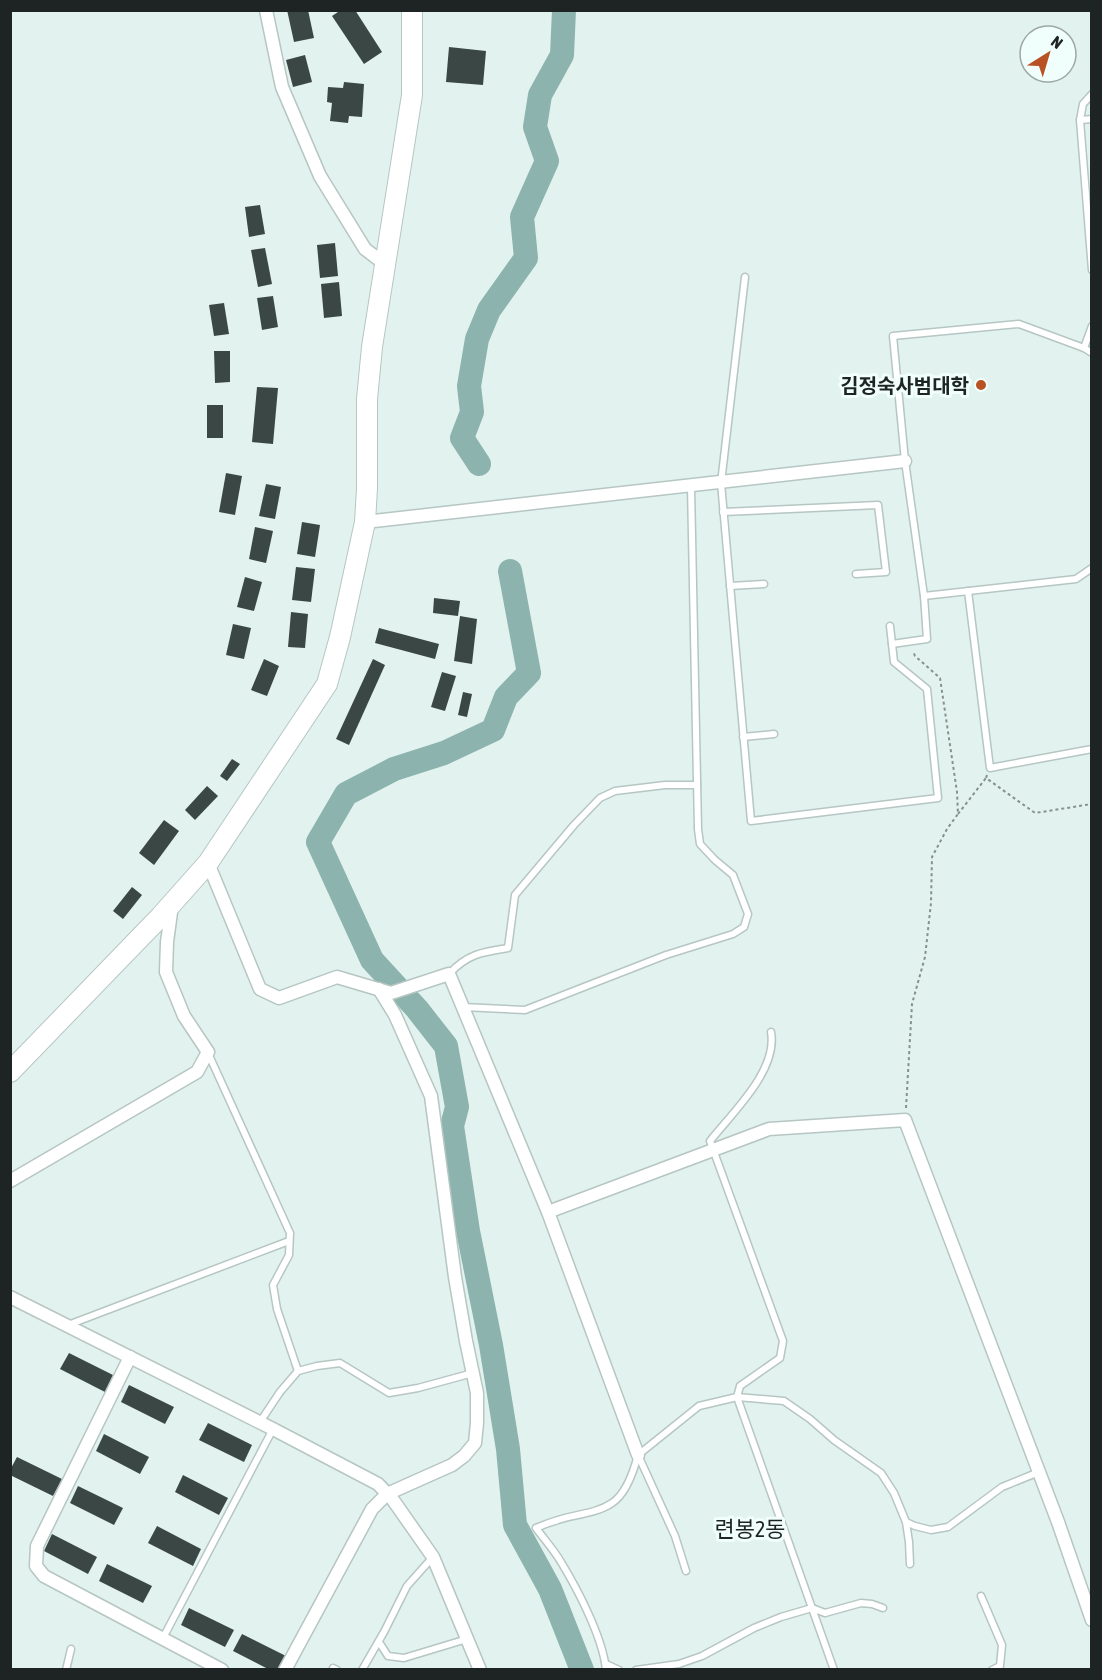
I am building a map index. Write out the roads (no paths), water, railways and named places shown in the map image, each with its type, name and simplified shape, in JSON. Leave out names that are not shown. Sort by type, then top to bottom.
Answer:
[{"type":"main road","points":[[11,1071],[172,903],[208,862],[327,684],[340,637],[365,522],[367,399],[372,347],[412,95],[412,10]]},
{"type":"street","points":[[266,10],[282,87],[320,176],[365,249],[386,265]]},
{"type":"street","points":[[365,522],[691,487],[905,461]]},
{"type":"street","points":[[208,862],[260,989],[279,999],[337,977],[385,991],[449,974],[548,1212],[638,1455]]},
{"type":"street","points":[[10,1181],[197,1072],[208,1053],[184,1016],[166,972],[172,903]]},
{"type":"street","points":[[285,1670],[372,1509],[387,1494],[452,1465],[474,1443],[477,1393],[455,1277],[431,1096],[385,991]]},
{"type":"street","points":[[548,1212],[769,1129],[905,1120],[1039,1472],[1092,1620]]},
{"type":"street","points":[[10,1297],[260,1422],[378,1484],[433,1557],[480,1670]]},
{"type":"street","points":[[130,1357],[37,1546],[36,1566],[44,1576],[222,1670]]},
{"type":"lane","points":[[1092,94],[1083,104],[1080,120],[1088,190],[1092,270]]},
{"type":"lane","points":[[1080,120],[1092,119]]},
{"type":"lane","points":[[745,278],[721,483],[751,821],[938,798],[927,689],[894,662],[890,626]]},
{"type":"lane","points":[[892,644],[927,639],[924,596],[905,461],[893,336],[1019,324],[1092,353]]},
{"type":"lane","points":[[1084,348],[1092,326]]},
{"type":"lane","points":[[463,1007],[525,1010],[666,955],[733,934],[744,927],[748,914],[733,875],[700,844],[698,829],[691,487]]},
{"type":"lane","points":[[723,512],[878,505],[886,572],[856,574]]},
{"type":"lane","points":[[924,596],[1076,579],[1092,568]]},
{"type":"lane","points":[[730,586],[764,584]]},
{"type":"lane","points":[[968,591],[990,768],[1092,749]]},
{"type":"lane","points":[[743,737],[774,734]]},
{"type":"lane","points":[[449,974],[460,962],[482,952],[508,948],[515,895],[600,798],[615,791],[665,785],[697,785]]},
{"type":"lane","points":[[771,1032],[773,1044],[760,1079],[710,1141],[783,1341],[780,1358],[740,1386],[737,1397],[834,1670]]},
{"type":"lane","points":[[208,1053],[290,1233],[289,1255],[273,1285],[277,1309],[298,1371]]},
{"type":"lane","points":[[68,1326],[289,1241]]},
{"type":"lane","points":[[260,1422],[280,1392],[298,1371],[317,1366],[340,1363],[389,1393],[418,1388],[473,1372]]},
{"type":"lane","points":[[619,1670],[606,1667],[604,1653],[565,1570],[536,1528],[597,1510],[613,1502],[626,1486],[638,1455],[699,1406],[737,1397],[784,1401],[810,1419],[834,1440],[881,1473],[894,1494],[906,1522],[909,1564]]},
{"type":"lane","points":[[163,1638],[273,1429]]},
{"type":"lane","points":[[638,1455],[675,1536],[686,1571]]},
{"type":"lane","points":[[906,1522],[931,1530],[948,1527],[1002,1487],[1039,1472]]},
{"type":"lane","points":[[362,1670],[379,1642],[406,1586],[433,1557]]},
{"type":"lane","points":[[981,1596],[1002,1645],[1000,1666],[992,1670]]},
{"type":"lane","points":[[636,1670],[679,1664],[702,1656],[763,1624],[812,1608],[825,1612],[861,1604],[872,1604],[883,1608]]},
{"type":"lane","points":[[379,1642],[388,1656],[404,1658],[467,1639]]},
{"type":"lane","points":[[66,1670],[71,1649]]},
{"type":"waterway","points":[[479,464],[462,438],[472,412],[469,386],[477,339],[489,310],[526,258],[522,217],[547,161],[535,127],[540,95],[562,55],[564,10]]},
{"type":"waterway","points":[[510,571],[529,673],[506,697],[493,730],[444,753],[394,769],[346,794],[318,842],[372,960],[417,1009],[446,1046],[457,1107],[452,1126],[468,1231],[491,1345],[508,1449],[515,1525],[550,1589],[582,1670]]},
{"type":"place","name":"김정숙사범대학","points":[[981,385]]},
{"type":"district","name":"련봉2동","points":[[750,1529]]}]
